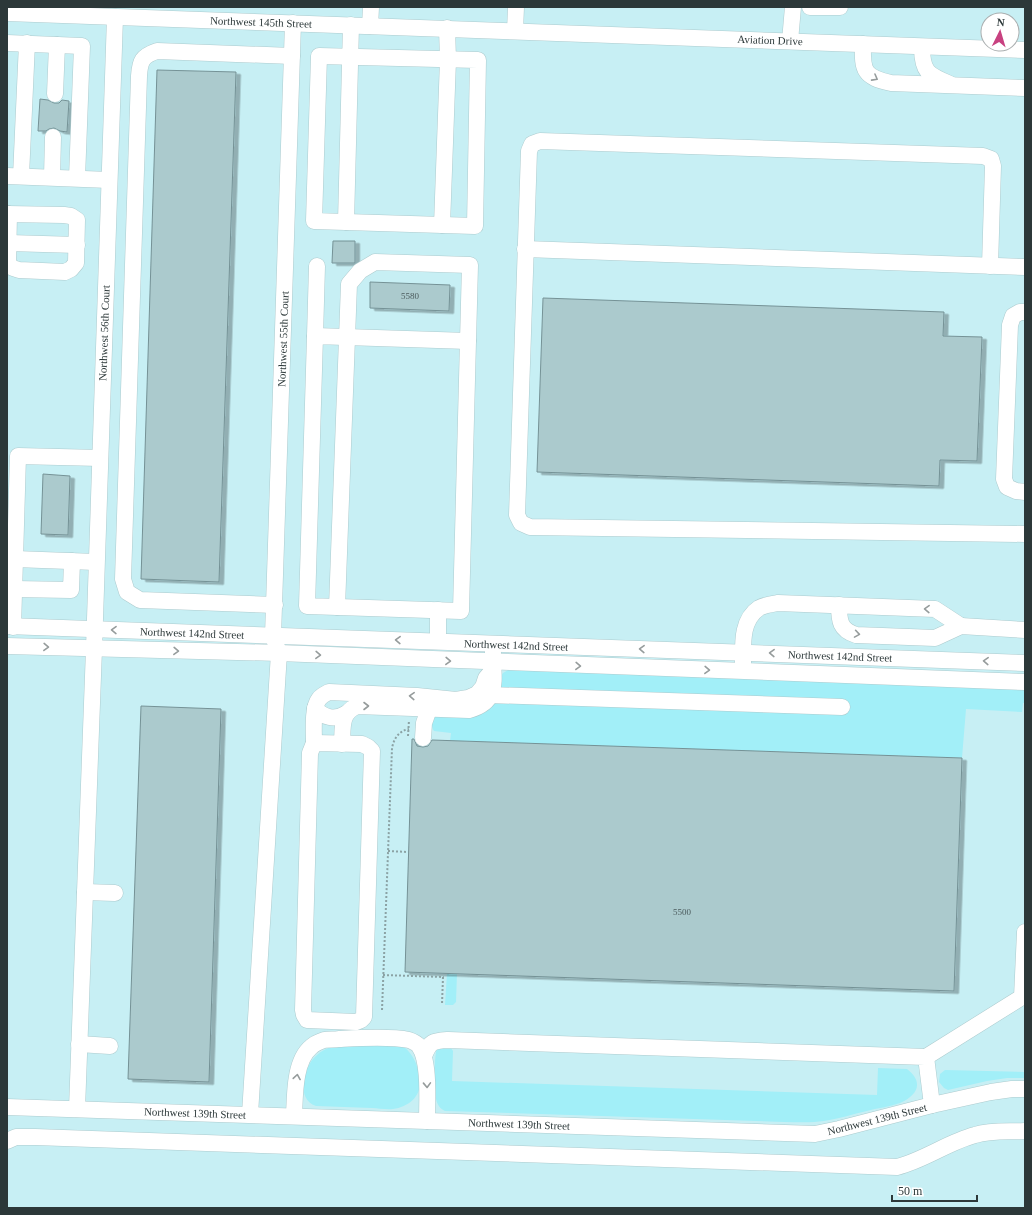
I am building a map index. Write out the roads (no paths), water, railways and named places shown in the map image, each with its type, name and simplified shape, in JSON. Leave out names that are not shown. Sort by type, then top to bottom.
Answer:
[{"type":"street","points":[[370,26],[371,7]]},
{"type":"street","points":[[515,30],[516,7]]},
{"type":"street","points":[[790,41],[793,7]]},
{"type":"street","points":[[810,7],[840,7]]},
{"type":"street","name":"Northwest 145th Street","points":[[7,13],[115,17],[145,13],[293,23],[515,30]]},
{"type":"street","name":"Northwest 56th Court","points":[[77,1109],[115,17]]},
{"type":"street","name":"Northwest 55th Court","points":[[279,653],[273,636],[293,23]]},
{"type":"street","points":[[346,222],[351,25]]},
{"type":"street","points":[[442,225],[448,60],[447,28]]},
{"type":"street","name":"Aviation Drive","points":[[515,30],[1025,50]]},
{"type":"street","points":[[7,43],[82,46],[77,178]]},
{"type":"street","points":[[27,43],[14,176],[109,180]]},
{"type":"street","points":[[55,94],[57,44]]},
{"type":"street","points":[[863,44],[862,62],[866,72],[876,80],[892,83],[1025,88]]},
{"type":"street","points":[[922,46],[922,60],[926,70],[935,78],[953,86]]},
{"type":"street","points":[[275,605],[140,600],[127,592],[123,579],[140,66],[144,57],[157,51],[292,56]]},
{"type":"street","points":[[319,56],[351,57],[478,60],[475,226],[314,221],[319,56]]},
{"type":"street","points":[[52,177],[53,138]]},
{"type":"street","points":[[990,266],[993,166],[991,159],[983,156],[540,141],[532,144],[529,151],[525,249],[518,515],[522,523],[538,527],[1025,534]]},
{"type":"street","points":[[8,214],[71,216],[77,220],[76,264],[71,270],[65,272],[19,270],[13,268],[8,264],[9,243],[8,214]]},
{"type":"street","points":[[9,243],[77,245]]},
{"type":"street","points":[[525,249],[1025,267]]},
{"type":"street","points":[[317,266],[307,606],[337,607],[438,610],[461,611],[470,265],[375,262],[360,271],[349,284],[337,607]]},
{"type":"street","points":[[1025,312],[1020,312],[1013,316],[1010,325],[1004,479],[1007,487],[1016,491],[1025,492]]},
{"type":"street","points":[[104,323],[131,324]]},
{"type":"street","points":[[315,336],[468,341]]},
{"type":"street","points":[[10,626],[12,594],[11,535],[13,456],[100,458]]},
{"type":"street","points":[[12,561],[96,562]]},
{"type":"street","points":[[12,594],[72,590],[72,562]]},
{"type":"street","points":[[742,671],[745,627],[750,617],[760,607],[778,603],[935,609],[961,626]]},
{"type":"street","points":[[839,605],[839,617],[842,626],[849,632],[856,635],[935,638],[961,626],[1025,630]]},
{"type":"street","points":[[438,610],[438,641]]},
{"type":"street","name":"Northwest 142nd Street","points":[[10,626],[1025,663]]},
{"type":"street","points":[[342,744],[343,724],[346,714],[357,706],[469,710],[478,707],[490,696],[495,678],[493,667],[493,644]]},
{"type":"street","name":"Northwest 142nd Street","points":[[7,646],[279,653],[493,667],[742,671],[1025,682]]},
{"type":"street","points":[[250,1114],[279,653]]},
{"type":"street","points":[[314,743],[362,744],[368,746],[372,751],[364,1017],[356,1022],[307,1020],[303,1010],[310,753],[314,743],[315,708],[318,700],[322,695],[329,692],[417,696],[456,700],[468,698],[477,694],[483,687],[486,678],[493,667]]},
{"type":"street","points":[[490,696],[842,707]]},
{"type":"street","points":[[315,708],[320,714],[326,716],[336,717],[346,714]]},
{"type":"street","points":[[416,737],[424,723],[429,709]]},
{"type":"street","points":[[85,892],[115,893]]},
{"type":"street","points":[[294,1116],[295,1089],[298,1071],[303,1057],[311,1047],[325,1040],[369,1038],[926,1057],[1022,997],[1025,932]]},
{"type":"street","points":[[411,1040],[419,1045],[424,1056],[427,1121]]},
{"type":"street","points":[[424,1056],[428,1046],[434,1041]]},
{"type":"street","points":[[80,1044],[110,1046]]},
{"type":"street","points":[[926,1057],[932,1105]]},
{"type":"street","name":"Northwest 139th Street","points":[[7,1107],[815,1134],[839,1130],[932,1105],[991,1092],[1025,1089]]},
{"type":"street","points":[[7,1142],[16,1137],[31,1137],[897,1167],[911,1164],[973,1135],[981,1133],[1025,1131]]}]
